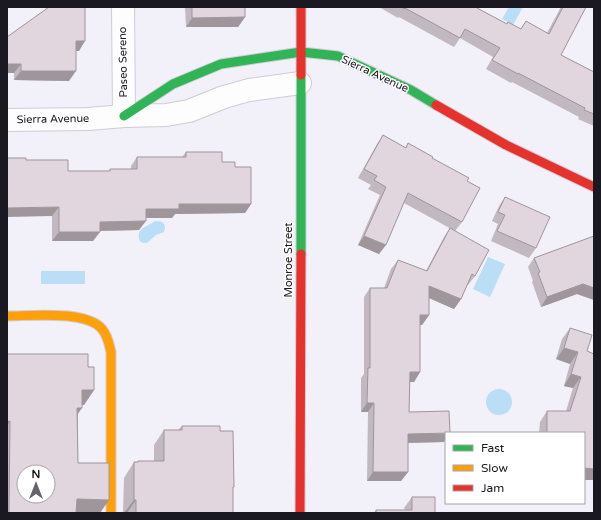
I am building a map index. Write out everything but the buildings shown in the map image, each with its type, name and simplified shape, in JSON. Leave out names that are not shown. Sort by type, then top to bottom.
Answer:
[{"type":"street","name":"Paseo Sereno","points":[[123,7],[124,116]]},
{"type":"street","name":"Monroe Street","points":[[300,513],[301,7]]},
{"type":"street","name":"Sierra Avenue","points":[[124,116],[173,84],[221,64],[301,52],[338,56],[411,90],[506,145],[594,188]]},
{"type":"street","name":"Sierra Avenue","points":[[7,120],[88,119],[166,115],[189,111],[224,97],[249,90],[300,83]]},
{"type":"street","points":[[7,316],[59,316],[89,320],[100,326],[109,340],[111,352],[111,513]]},
{"type":"water","points":[[509,7],[523,7],[513,25],[502,19]]},
{"type":"water","points":[[155,221],[165,225],[164,232],[156,235],[147,243],[143,243],[140,241],[139,237],[140,231]]},
{"type":"water","points":[[488,257],[505,264],[490,297],[473,289]]},
{"type":"water","points":[[41,271],[85,271],[85,284],[41,284]]},
{"type":"water","points":[[499,389],[508,393],[512,402],[508,411],[499,415],[490,411],[486,402],[490,393]]},
{"type":"traffic: fast","points":[[124,116],[173,84],[221,64],[301,52],[338,56],[411,90],[436,105]]},
{"type":"traffic: fast","points":[[301,75],[301,254]]},
{"type":"traffic: slow","points":[[7,316],[58,315],[84,319],[94,323],[106,334],[111,352],[111,513]]},
{"type":"traffic: jam","points":[[301,7],[301,75]]},
{"type":"traffic: jam","points":[[436,105],[506,145],[594,187]]},
{"type":"traffic: jam","points":[[300,513],[301,254]]}]
